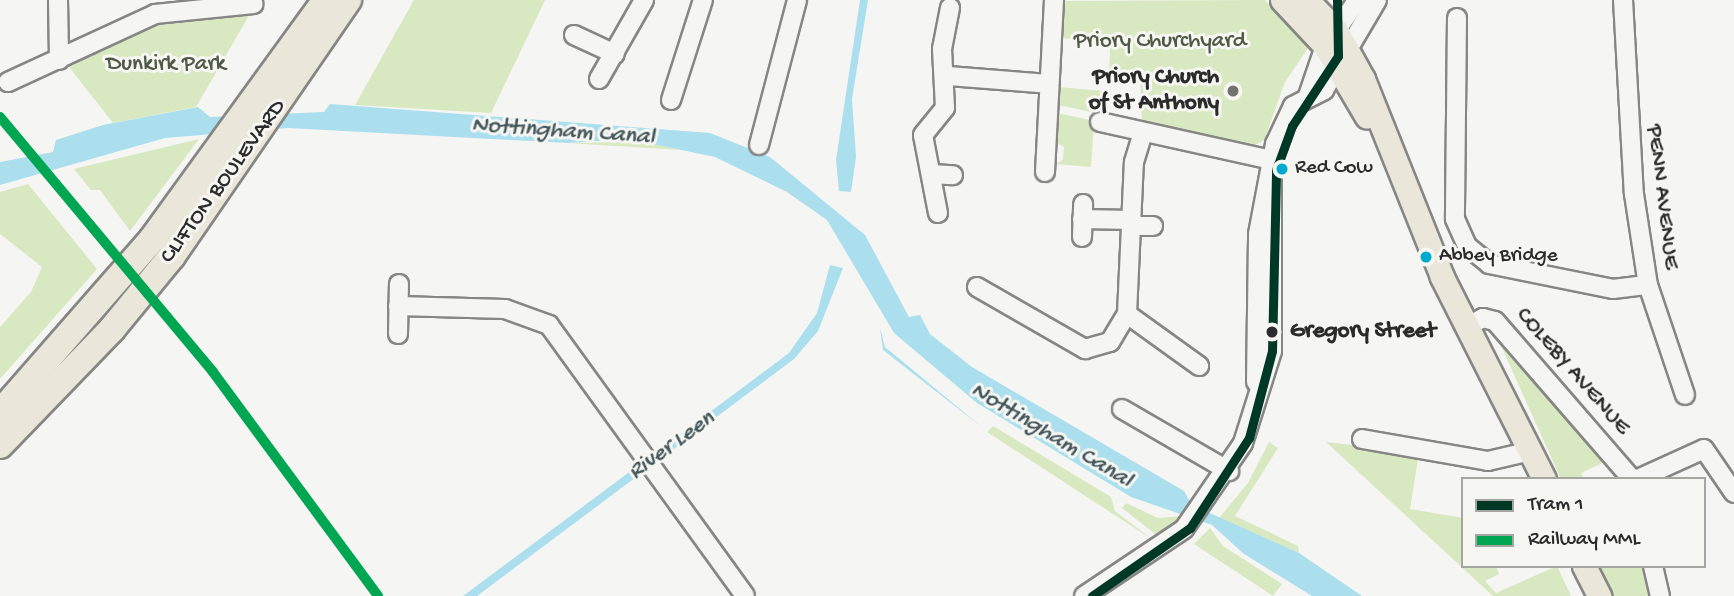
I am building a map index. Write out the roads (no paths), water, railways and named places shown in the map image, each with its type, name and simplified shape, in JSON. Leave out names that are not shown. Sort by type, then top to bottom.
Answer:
[{"type":"highway","points":[[269,102],[309,0]]},
{"type":"highway","name":"CLIFTON BOULEVARD","points":[[0,445],[112,330],[172,256],[269,102],[326,0]]},
{"type":"highway","name":"CLIFTON BOULEVARD","points":[[0,413],[94,310],[269,102],[348,0]]},
{"type":"highway","points":[[269,102],[367,0]]},
{"type":"main road","points":[[1282,0],[1336,47]]},
{"type":"main road","points":[[1307,0],[1336,47],[1381,136],[1468,326],[1543,477]]},
{"type":"main road","points":[[1585,568],[1599,596]]},
{"type":"street","points":[[58,0],[59,60]]},
{"type":"street","points":[[599,79],[644,0]]},
{"type":"street","points":[[671,100],[702,0]]},
{"type":"street","points":[[759,145],[797,0]]},
{"type":"street","points":[[1045,172],[1054,152],[1049,84],[1054,0]]},
{"type":"street","points":[[1308,96],[1336,47],[1354,5],[1371,0]]},
{"type":"street","points":[[1084,596],[1184,529],[1229,471],[1259,396],[1258,234],[1272,160],[1293,106],[1324,90],[1336,47],[1377,0]]},
{"type":"street","name":"PENN AVENUE","points":[[1623,0],[1628,145],[1648,285],[1685,395]]},
{"type":"street","points":[[9,82],[141,19],[225,3],[253,4]]},
{"type":"street","points":[[938,212],[924,129],[944,108],[948,76],[941,64],[950,8]]},
{"type":"street","points":[[1457,18],[1455,219],[1467,246],[1489,264],[1613,289],[1648,285]]},
{"type":"street","points":[[574,35],[615,54]]},
{"type":"street","points":[[948,76],[1049,84]]},
{"type":"street","points":[[1100,122],[1272,160]]},
{"type":"street","points":[[977,286],[997,289],[1091,350],[1110,342],[1127,314],[1131,223],[1143,132]]},
{"type":"street","points":[[931,174],[953,175]]},
{"type":"street","points":[[1082,220],[1153,226]]},
{"type":"street","points":[[398,334],[399,284]]},
{"type":"street","points":[[398,306],[512,310],[549,325],[746,596]]},
{"type":"street","points":[[1127,314],[1191,367]]},
{"type":"street","name":"COLEBY AVENUE","points":[[1468,326],[1483,318],[1495,321],[1630,477]]},
{"type":"street","points":[[1130,417],[1229,471]]},
{"type":"street","points":[[1362,439],[1488,461],[1531,451]]},
{"type":"street","points":[[1641,477],[1704,449],[1734,493]]},
{"type":"street","points":[[1653,568],[1660,596]]},
{"type":"water","points":[[860,0],[868,0],[852,99],[856,157],[851,192],[839,191],[836,160]]},
{"type":"water","name":"Nottingham Canal","points":[[330,104],[710,133],[770,157],[865,235],[909,317],[920,315],[930,334],[972,367],[1184,491],[1192,505],[1299,553],[1362,596],[1312,596],[1244,554],[1212,525],[1131,497],[977,403],[894,333],[827,220],[787,192],[715,157],[629,139],[567,143],[288,128],[165,138],[0,185],[0,162],[53,152],[56,140],[103,125],[198,107],[210,117],[324,112]]},
{"type":"water","name":"River Leen","points":[[830,265],[843,268],[818,331],[794,359],[477,596],[463,596],[789,353],[817,313]]},
{"type":"water","points":[[880,328],[885,347],[983,428],[883,350]]},
{"type":"tram line","name":"1","points":[[1092,596],[1190,528],[1249,438],[1272,351],[1276,170],[1292,126],[1338,56],[1337,0]]},
{"type":"rail line","name":"MML","points":[[0,117],[213,372],[378,596]]},
{"type":"place","name":"Priory Church of St Anthony","points":[[1233,91]]},
{"type":"place","name":"Red Cow","points":[[1282,169]]},
{"type":"place","name":"Abbey Bridge","points":[[1426,257]]},
{"type":"place","name":"Gregory Street","points":[[1272,332]]},
{"type":"park label","name":"Priory Churchyard","points":[[1160,42]]},
{"type":"park label","name":"Dunkirk Park","points":[[166,65]]}]
